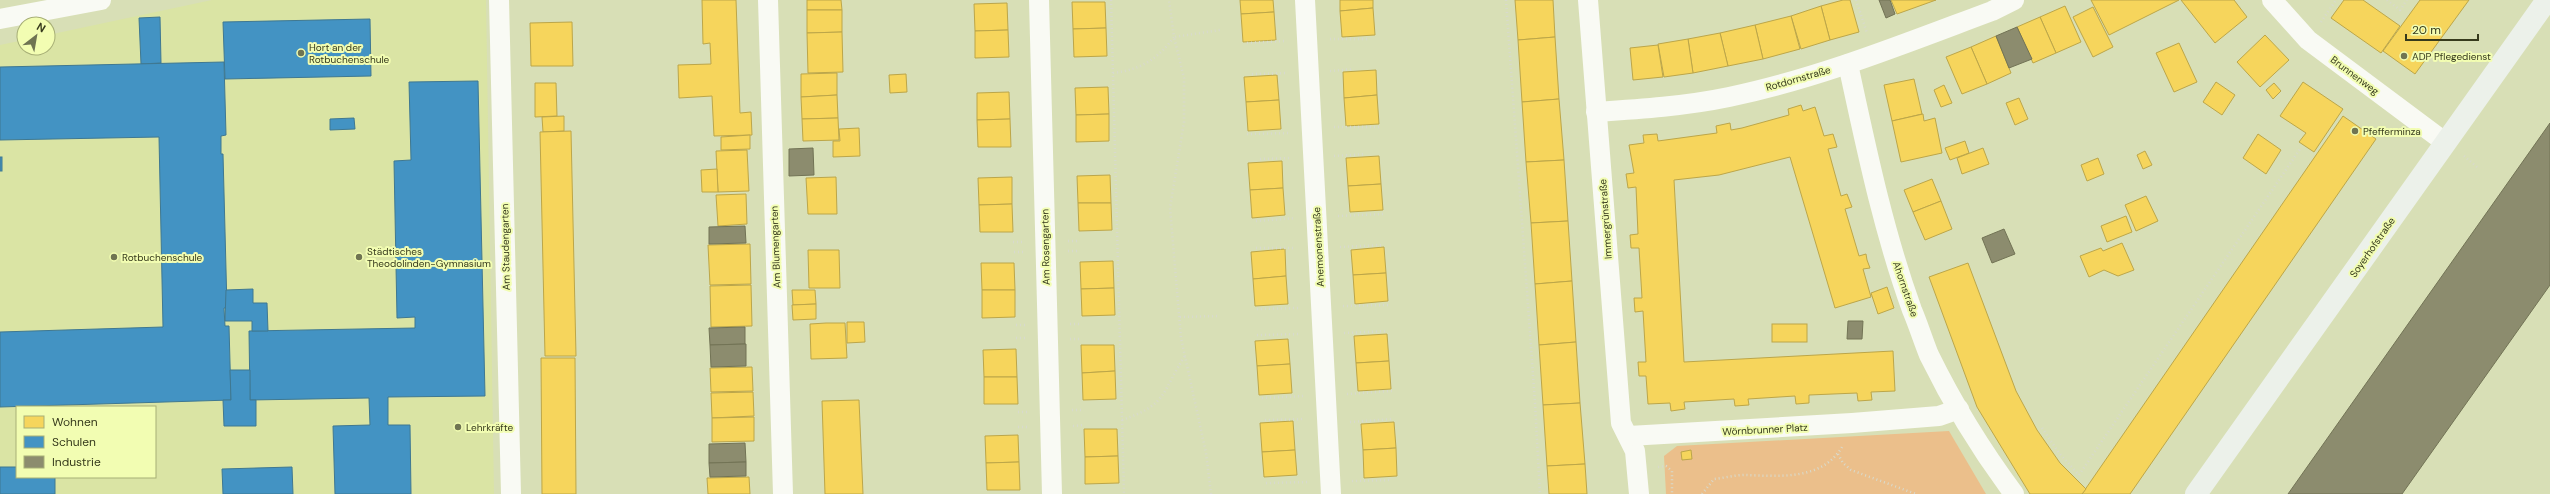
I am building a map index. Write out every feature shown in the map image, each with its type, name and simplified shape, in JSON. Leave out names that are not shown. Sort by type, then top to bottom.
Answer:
[{"type":"main road","name":"Soyerhofstraße","points":[[2196,494],[2547,0]]},
{"type":"street","points":[[0,19],[101,0]]},
{"type":"street","name":"Am Staudengarten","points":[[499,0],[511,494]]},
{"type":"street","name":"Am Blumengarten","points":[[768,0],[783,494]]},
{"type":"street","name":"Am Rosengarten","points":[[1039,0],[1052,494]]},
{"type":"street","name":"Anemonenstraße","points":[[1305,0],[1330,494]]},
{"type":"street","name":"Immergrünstraße","points":[[1588,0],[1621,423],[1628,436]]},
{"type":"street","name":"Rotdornstraße","points":[[1596,112],[1666,107],[1729,97],[1848,64],[1990,5],[2014,0]]},
{"type":"street","name":"Brunnenweg","points":[[2272,0],[2308,40],[2446,143]]},
{"type":"street","name":"Ahornstraße","points":[[1848,64],[1878,200],[1903,284],[1929,354],[1959,409],[1995,468],[2014,494]]},
{"type":"street","name":"Wörnbrunner Platz","points":[[1628,436],[1852,424],[1939,416],[1959,409]]},
{"type":"street","points":[[1628,436],[1636,456],[1639,494]]},
{"type":"path","points":[[1111,0],[1124,494]]},
{"type":"path","points":[[1169,0],[1174,37],[1184,78],[1184,122],[1170,208],[1184,356],[1206,453],[1211,494]]},
{"type":"path","points":[[1506,0],[1535,403],[1540,494]]},
{"type":"path","points":[[1856,0],[1875,54]]},
{"type":"path","points":[[2387,0],[2400,10],[2407,0]]},
{"type":"path","points":[[1113,73],[1131,70],[1150,62],[1161,54],[1174,37],[1220,30]]},
{"type":"path","points":[[1247,44],[1307,40],[1369,39]]},
{"type":"path","points":[[1252,74],[1309,72]]},
{"type":"path","points":[[1247,134],[1379,127]]},
{"type":"path","points":[[2042,428],[2059,453],[2079,475],[2300,149]]},
{"type":"path","points":[[1260,159],[1314,158],[1366,154]]},
{"type":"path","points":[[1256,221],[1383,214]]},
{"type":"path","points":[[1180,317],[1218,316]]},
{"type":"path","points":[[1122,420],[1145,413],[1160,400],[1184,356]]},
{"type":"path","points":[[1265,420],[1327,421],[1392,419]]},
{"type":"path","points":[[1702,494],[1714,479],[1743,475],[1773,478],[1798,476],[1822,466],[1838,454],[1848,436],[1852,424]]},
{"type":"path","points":[[1838,454],[1843,463],[1851,470],[1916,494]]},
{"type":"shaded area","points":[[212,0],[486,0],[494,494],[0,494],[0,45],[16,42],[16,56],[56,56],[56,33]]},
{"type":"shaded area","points":[[1949,431],[1986,494],[1666,494],[1664,456],[1677,446]]},
{"type":"building: Wohnen","points":[[702,0],[736,0],[740,113],[751,112],[752,135],[714,136],[712,96],[679,98],[678,65],[711,64],[710,43],[703,44]]},
{"type":"building: Wohnen","points":[[807,0],[841,0],[842,10],[807,10]]},
{"type":"building: Wohnen","points":[[1240,0],[1273,0],[1274,12],[1241,14]]},
{"type":"building: Wohnen","points":[[1340,0],[1373,0],[1373,8],[1340,11]]},
{"type":"building: Wohnen","points":[[1515,0],[1553,0],[1555,37],[1518,40]]},
{"type":"building: Wohnen","points":[[1843,0],[1850,0],[1859,32],[1830,40],[1821,6]]},
{"type":"building: Wohnen","points":[[1891,0],[1936,0],[1897,14]]},
{"type":"building: Wohnen","points":[[2091,0],[2179,0],[2109,35]]},
{"type":"building: Wohnen","points":[[2181,0],[2234,0],[2247,17],[2215,43]]},
{"type":"building: Wohnen","points":[[2344,0],[2363,0],[2400,26],[2381,53],[2331,18]]},
{"type":"building: Wohnen","points":[[2420,0],[2469,0],[2415,74],[2383,51]]},
{"type":"building: Wohnen","points":[[1072,2],[1105,2],[1106,28],[1073,29]]},
{"type":"building: Wohnen","points":[[1007,3],[1008,30],[975,31],[974,4]]},
{"type":"building: Wohnen","points":[[1821,6],[1830,40],[1801,49],[1791,16]]},
{"type":"building: Wohnen","points":[[2065,6],[2081,42],[2056,53],[2040,17]]},
{"type":"building: Wohnen","points":[[2093,7],[2113,47],[2093,57],[2073,17]]},
{"type":"building: Wohnen","points":[[1373,8],[1375,35],[1342,37],[1340,11]]},
{"type":"building: Wohnen","points":[[807,10],[842,10],[842,32],[807,33]]},
{"type":"building: Wohnen","points":[[1274,12],[1276,40],[1243,42],[1241,14]]},
{"type":"building: Wohnen","points":[[1791,16],[1800,49],[1763,59],[1755,25]]},
{"type":"building: Wohnen","points":[[2040,17],[2056,53],[2033,63],[2017,27]]},
{"type":"building: Wohnen","points":[[572,22],[573,66],[531,66],[530,23]]},
{"type":"building: Wohnen","points":[[1755,25],[1763,59],[1728,66],[1720,33]]},
{"type":"building: Wohnen","points":[[1106,28],[1107,56],[1074,57],[1073,29]]},
{"type":"building: Wohnen","points":[[1008,30],[1009,57],[975,58],[975,31]]},
{"type":"building: Wohnen","points":[[842,32],[843,72],[808,73],[807,33]]},
{"type":"building: Wohnen","points":[[1720,33],[1728,66],[1693,73],[1688,39]]},
{"type":"building: Wohnen","points":[[2265,35],[2289,60],[2260,87],[2237,62]]},
{"type":"building: Wohnen","points":[[1996,36],[2011,73],[1987,84],[1971,47]]},
{"type":"building: Wohnen","points":[[1555,37],[1559,99],[1522,102],[1518,40]]},
{"type":"building: Wohnen","points":[[1688,39],[1693,73],[1664,77],[1658,44]]},
{"type":"building: Wohnen","points":[[2179,43],[2197,82],[2174,92],[2156,53]]},
{"type":"building: Wohnen","points":[[1658,45],[1663,77],[1633,80],[1630,48]]},
{"type":"building: Wohnen","points":[[1971,47],[1987,84],[1962,94],[1946,57]]},
{"type":"building: Wohnen","points":[[1376,70],[1377,95],[1344,98],[1343,72]]},
{"type":"building: Wohnen","points":[[837,73],[837,95],[801,97],[801,74]]},
{"type":"building: Wohnen","points":[[906,74],[907,92],[890,93],[889,75]]},
{"type":"building: Wohnen","points":[[1277,75],[1279,100],[1246,102],[1244,77]]},
{"type":"building: Wohnen","points":[[1914,79],[1922,114],[1892,121],[1884,85]]},
{"type":"building: Wohnen","points":[[2216,82],[2235,95],[2222,115],[2203,102]]},
{"type":"building: Wohnen","points":[[2303,82],[2343,109],[2314,152],[2299,142],[2306,133],[2280,116]]},
{"type":"building: Wohnen","points":[[535,83],[556,83],[557,116],[535,117]]},
{"type":"building: Wohnen","points":[[2274,83],[2281,91],[2273,99],[2266,90]]},
{"type":"building: Wohnen","points":[[1944,85],[1952,103],[1941,107],[1934,90]]},
{"type":"building: Wohnen","points":[[1108,87],[1109,114],[1076,115],[1075,88]]},
{"type":"building: Wohnen","points":[[1009,92],[1010,119],[977,120],[977,93]]},
{"type":"building: Wohnen","points":[[837,95],[838,118],[802,119],[801,97]]},
{"type":"building: Wohnen","points":[[1377,95],[1379,124],[1346,126],[1344,98]]},
{"type":"building: Wohnen","points":[[2019,98],[2028,119],[2015,125],[2006,103]]},
{"type":"building: Wohnen","points":[[1559,99],[1564,160],[1526,162],[1522,102]]},
{"type":"building: Wohnen","points":[[1279,100],[1281,129],[1248,131],[1246,102]]},
{"type":"building: Wohnen","points":[[1801,105],[1803,111],[1815,107],[1824,136],[1833,134],[1837,147],[1828,149],[1841,196],[1847,194],[1852,207],[1845,209],[1859,256],[1866,254],[1870,268],[1863,269],[1871,297],[1835,308],[1790,157],[1719,175],[1674,180],[1684,362],[1893,351],[1895,391],[1871,392],[1872,400],[1858,401],[1857,393],[1809,395],[1809,403],[1796,404],[1795,396],[1748,399],[1749,405],[1735,406],[1734,399],[1684,402],[1685,409],[1671,411],[1670,403],[1648,404],[1646,376],[1639,376],[1638,362],[1646,362],[1643,311],[1635,312],[1634,298],[1642,298],[1639,248],[1631,248],[1630,235],[1638,234],[1636,187],[1628,188],[1626,174],[1634,173],[1629,145],[1644,143],[1643,135],[1657,134],[1658,141],[1717,133],[1716,126],[1730,123],[1731,130],[1742,128],[1789,115],[1788,109]]},
{"type":"building: Wohnen","points":[[1109,114],[1109,141],[1076,142],[1076,115]]},
{"type":"building: Wohnen","points":[[1923,114],[1924,121],[1935,118],[1942,153],[1901,162],[1892,121]]},
{"type":"building: Wohnen","points":[[564,116],[564,131],[543,132],[542,117]]},
{"type":"building: Wohnen","points":[[2343,116],[2376,139],[2130,494],[2082,494]]},
{"type":"building: Wohnen","points":[[838,118],[839,140],[803,141],[802,119]]},
{"type":"building: Wohnen","points":[[1010,119],[1011,147],[978,147],[977,120]]},
{"type":"building: Wohnen","points":[[859,128],[860,156],[833,157],[833,141],[840,141],[839,129]]},
{"type":"building: Wohnen","points":[[571,131],[576,356],[545,356],[540,132]]},
{"type":"building: Wohnen","points":[[2258,134],[2281,150],[2266,174],[2243,158]]},
{"type":"building: Wohnen","points":[[750,135],[750,149],[721,150],[721,137]]},
{"type":"building: Wohnen","points":[[1965,141],[1969,153],[1950,160],[1945,148]]},
{"type":"building: Wohnen","points":[[1983,148],[1989,164],[1962,174],[1957,158]]},
{"type":"building: Wohnen","points":[[747,150],[749,191],[718,192],[716,151]]},
{"type":"building: Wohnen","points":[[2145,151],[2152,165],[2143,169],[2137,155]]},
{"type":"building: Wohnen","points":[[1379,156],[1381,184],[1348,186],[1346,158]]},
{"type":"building: Wohnen","points":[[2098,158],[2104,174],[2087,181],[2081,165]]},
{"type":"building: Wohnen","points":[[1564,160],[1568,221],[1531,223],[1526,162]]},
{"type":"building: Wohnen","points":[[1282,161],[1283,188],[1250,190],[1248,163]]},
{"type":"building: Wohnen","points":[[717,169],[718,192],[702,192],[701,170]]},
{"type":"building: Wohnen","points":[[1110,175],[1111,203],[1078,203],[1077,176]]},
{"type":"building: Wohnen","points":[[836,177],[837,214],[808,214],[806,178]]},
{"type":"building: Wohnen","points":[[1012,177],[1012,204],[979,205],[978,178]]},
{"type":"building: Wohnen","points":[[1932,179],[1941,201],[1913,212],[1904,190]]},
{"type":"building: Wohnen","points":[[1381,184],[1383,210],[1350,212],[1348,186]]},
{"type":"building: Wohnen","points":[[1283,188],[1285,215],[1252,218],[1250,190]]},
{"type":"building: Wohnen","points":[[746,194],[747,224],[718,226],[716,195]]},
{"type":"building: Wohnen","points":[[2146,196],[2158,221],[2136,231],[2125,205]]},
{"type":"building: Wohnen","points":[[1941,201],[1952,229],[1925,240],[1913,212]]},
{"type":"building: Wohnen","points":[[1078,203],[1111,203],[1112,230],[1079,231]]},
{"type":"building: Wohnen","points":[[1012,204],[1013,232],[980,232],[979,205]]},
{"type":"building: Wohnen","points":[[2126,216],[2132,232],[2107,242],[2101,226]]},
{"type":"building: Wohnen","points":[[1568,221],[1572,281],[1535,284],[1531,223]]},
{"type":"building: Wohnen","points":[[2122,243],[2134,270],[2118,276],[2104,270],[2089,277],[2080,256],[2101,248],[2103,251]]},
{"type":"building: Wohnen","points":[[750,244],[751,284],[710,285],[708,245]]},
{"type":"building: Wohnen","points":[[1384,247],[1386,273],[1353,275],[1351,250]]},
{"type":"building: Wohnen","points":[[1285,249],[1286,276],[1253,279],[1251,252]]},
{"type":"building: Wohnen","points":[[808,250],[839,250],[840,288],[809,288]]},
{"type":"building: Wohnen","points":[[1113,261],[1114,288],[1081,289],[1080,262]]},
{"type":"building: Wohnen","points":[[981,263],[1014,263],[1015,290],[982,290]]},
{"type":"building: Wohnen","points":[[1968,263],[2016,391],[2037,430],[2060,463],[2086,489],[2082,494],[2030,494],[1977,407],[1929,277]]},
{"type":"building: Wohnen","points":[[1386,273],[1388,301],[1355,304],[1353,275]]},
{"type":"building: Wohnen","points":[[1286,276],[1288,304],[1255,306],[1253,279]]},
{"type":"building: Wohnen","points":[[1572,281],[1576,342],[1539,345],[1535,284]]},
{"type":"building: Wohnen","points":[[751,285],[752,326],[711,327],[710,286]]},
{"type":"building: Wohnen","points":[[1887,287],[1894,308],[1878,314],[1871,293]]},
{"type":"building: Wohnen","points":[[1114,288],[1115,315],[1082,316],[1081,289]]},
{"type":"building: Wohnen","points":[[792,290],[815,290],[816,304],[793,305]]},
{"type":"building: Wohnen","points":[[982,290],[1015,290],[1015,317],[982,318]]},
{"type":"building: Wohnen","points":[[816,304],[816,319],[793,320],[792,305]]},
{"type":"building: Wohnen","points":[[847,322],[864,322],[865,342],[847,343]]},
{"type":"building: Wohnen","points":[[845,323],[847,358],[811,359],[810,324]]},
{"type":"building: Wohnen","points":[[1772,324],[1807,324],[1807,342],[1772,342]]},
{"type":"building: Wohnen","points":[[1387,334],[1389,361],[1356,363],[1354,336]]},
{"type":"building: Wohnen","points":[[1288,339],[1290,364],[1257,366],[1255,341]]},
{"type":"building: Wohnen","points":[[1576,342],[1580,403],[1543,405],[1539,345]]},
{"type":"building: Wohnen","points":[[1081,345],[1114,345],[1115,371],[1082,373]]},
{"type":"building: Wohnen","points":[[1016,349],[1017,377],[984,377],[983,350]]},
{"type":"building: Wohnen","points":[[541,358],[575,358],[576,494],[542,494]]},
{"type":"building: Wohnen","points":[[1389,361],[1391,389],[1358,391],[1356,363]]},
{"type":"building: Wohnen","points":[[1290,364],[1292,393],[1259,395],[1257,366]]},
{"type":"building: Wohnen","points":[[752,367],[753,391],[711,392],[710,368]]},
{"type":"building: Wohnen","points":[[1115,371],[1116,399],[1083,400],[1082,373]]},
{"type":"building: Wohnen","points":[[984,377],[1017,377],[1018,404],[984,404]]},
{"type":"building: Wohnen","points":[[753,392],[754,416],[712,418],[711,393]]},
{"type":"building: Wohnen","points":[[859,400],[863,494],[825,494],[822,401]]},
{"type":"building: Wohnen","points":[[1580,403],[1585,464],[1547,466],[1543,405]]},
{"type":"building: Wohnen","points":[[754,417],[754,441],[712,442],[712,418]]},
{"type":"building: Wohnen","points":[[1293,421],[1295,450],[1262,452],[1260,423]]},
{"type":"building: Wohnen","points":[[1394,422],[1396,448],[1363,450],[1361,424]]},
{"type":"building: Wohnen","points":[[1084,429],[1117,429],[1118,456],[1085,457]]},
{"type":"building: Wohnen","points":[[1018,435],[1019,462],[986,463],[985,436]]},
{"type":"building: Wohnen","points":[[1396,448],[1397,476],[1364,478],[1363,450]]},
{"type":"building: Wohnen","points":[[1295,450],[1297,475],[1264,477],[1262,452]]},
{"type":"building: Wohnen","points":[[1691,450],[1692,459],[1682,460],[1681,452]]},
{"type":"building: Wohnen","points":[[1118,456],[1119,483],[1085,484],[1085,457]]},
{"type":"building: Wohnen","points":[[1019,462],[1020,490],[987,490],[986,463]]},
{"type":"building: Wohnen","points":[[1585,464],[1587,494],[1549,494],[1547,466]]},
{"type":"building: Wohnen","points":[[749,477],[750,494],[708,494],[707,478]]},
{"type":"building: Schulen","points":[[160,17],[161,63],[141,64],[139,18]]},
{"type":"building: Schulen","points":[[370,19],[371,76],[225,79],[223,22]]},
{"type":"building: Schulen","points":[[224,62],[226,135],[221,136],[221,154],[223,154],[227,308],[224,308],[225,326],[229,326],[231,400],[0,407],[0,332],[163,327],[159,137],[0,140],[0,67]]},
{"type":"building: Schulen","points":[[478,81],[485,396],[388,397],[388,425],[410,425],[411,494],[335,494],[333,426],[370,425],[369,398],[250,400],[249,331],[415,328],[415,317],[397,318],[394,161],[411,160],[409,82]]},
{"type":"building: Schulen","points":[[354,118],[355,129],[330,130],[330,119]]},
{"type":"building: Schulen","points":[[0,157],[2,157],[2,171],[0,171]]},
{"type":"building: Schulen","points":[[253,289],[253,303],[267,303],[268,331],[252,331],[252,321],[225,321],[226,290]]},
{"type":"building: Schulen","points":[[230,370],[250,370],[250,400],[256,400],[256,426],[224,426],[223,400],[231,400]]},
{"type":"building: Schulen","points":[[0,467],[16,467],[16,478],[55,478],[55,494],[0,494]]},
{"type":"building: Schulen","points":[[292,467],[293,494],[223,494],[222,469]]},
{"type":"building: Industrie","points":[[1879,0],[1890,0],[1895,14],[1886,18]]},
{"type":"building: Industrie","points":[[2017,27],[2032,59],[2009,68],[1996,36]]},
{"type":"building: Industrie","points":[[2550,123],[2550,285],[2402,494],[2288,494]]},
{"type":"building: Industrie","points":[[813,148],[814,175],[789,176],[789,149]]},
{"type":"building: Industrie","points":[[745,226],[746,243],[709,244],[709,227]]},
{"type":"building: Industrie","points":[[2004,229],[2015,254],[1992,263],[1982,238]]},
{"type":"building: Industrie","points":[[1848,321],[1863,321],[1862,339],[1847,339]]},
{"type":"building: Industrie","points":[[745,327],[745,344],[710,345],[709,328]]},
{"type":"building: Industrie","points":[[746,344],[746,366],[711,367],[710,345]]},
{"type":"building: Industrie","points":[[745,443],[746,462],[709,463],[709,444]]},
{"type":"building: Industrie","points":[[746,462],[746,476],[710,477],[709,463]]},
{"type":"place","name":"Hort an der Rotbuchenschule","points":[[301,53]]},
{"type":"place","name":"ADP Pflegedienst","points":[[2404,56]]},
{"type":"place","name":"Pfefferminza","points":[[2355,131]]},
{"type":"place","name":"Rotbuchenschule","points":[[114,257]]},
{"type":"place","name":"Städtisches Theodolinden-Gymnasium","points":[[359,257]]},
{"type":"place","name":"Lehrkräfte","points":[[458,427]]}]
